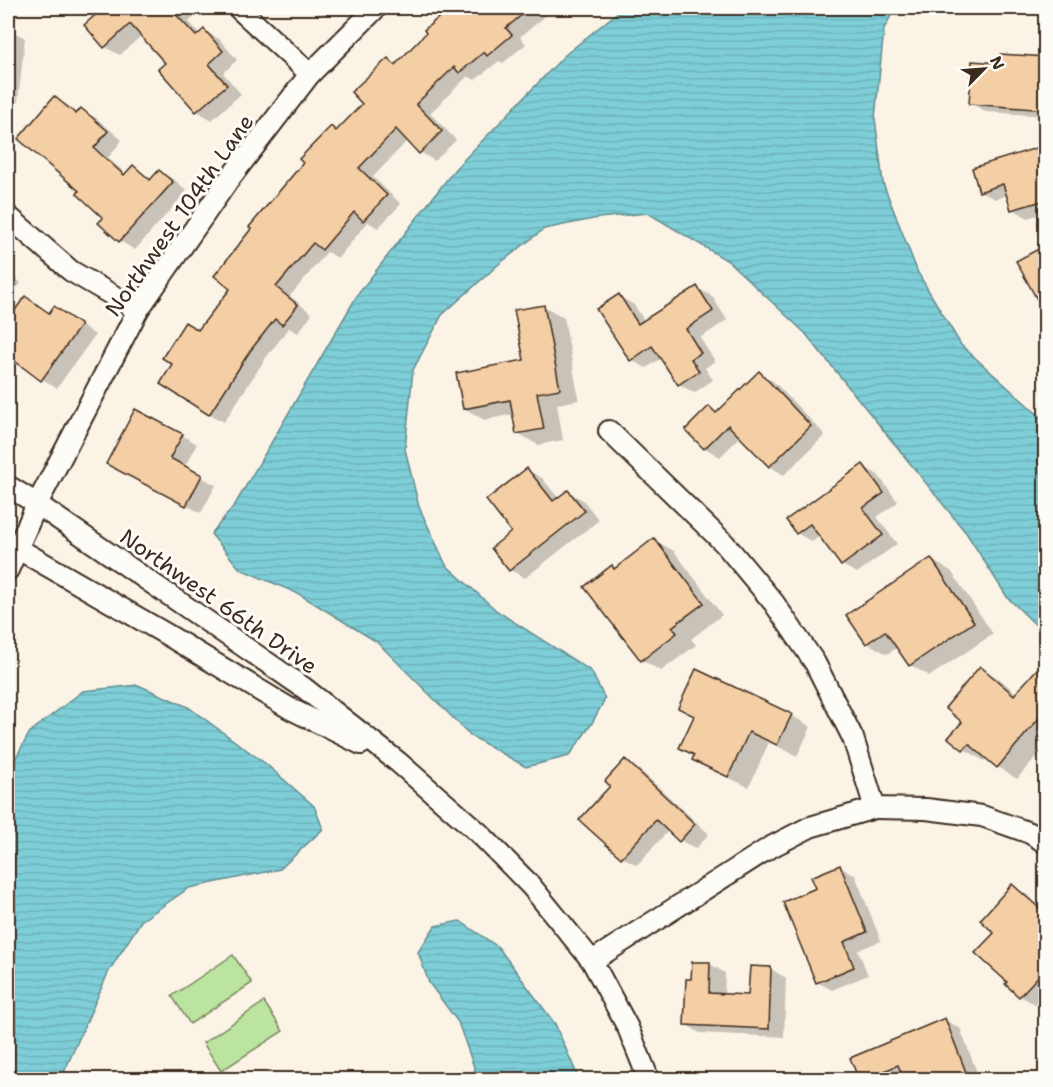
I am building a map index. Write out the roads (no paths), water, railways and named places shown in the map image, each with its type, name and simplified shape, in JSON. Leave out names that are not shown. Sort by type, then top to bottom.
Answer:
[{"type":"street","points":[[238,8],[310,74]]},
{"type":"street","name":"Northwest 104th Lane","points":[[8,570],[12,546],[37,504],[138,310],[227,182],[310,74],[376,8]]},
{"type":"street","points":[[8,216],[71,271],[138,310]]},
{"type":"street","points":[[609,431],[724,543],[774,603],[815,663],[853,738],[875,808]]},
{"type":"street","name":"Northwest 66th Drive","points":[[8,486],[304,688],[398,762],[479,833],[524,878],[592,961],[628,1028],[649,1080]]},
{"type":"street","name":"Northwest 66th Drive","points":[[12,546],[289,708],[398,762]]},
{"type":"street","points":[[592,961],[769,848],[810,827],[875,808],[926,809],[982,816],[1030,833],[1046,843]]},
{"type":"water","points":[[623,8],[895,8],[884,29],[875,118],[883,183],[918,273],[961,345],[1045,421],[1045,634],[1007,597],[967,534],[805,333],[728,261],[648,213],[598,218],[544,229],[499,264],[442,315],[413,370],[405,449],[419,507],[446,565],[497,611],[591,671],[605,699],[592,723],[569,756],[526,767],[471,736],[377,642],[299,594],[240,569],[211,534],[236,503],[358,294],[455,169],[565,55]]},
{"type":"water","points":[[138,685],[188,707],[266,764],[314,806],[323,829],[280,869],[189,888],[141,921],[109,971],[61,1079],[8,1079],[8,772],[30,732],[83,691]]},
{"type":"water","points":[[460,921],[498,947],[555,1024],[579,1079],[476,1079],[458,1022],[429,983],[418,952],[435,926]]}]
